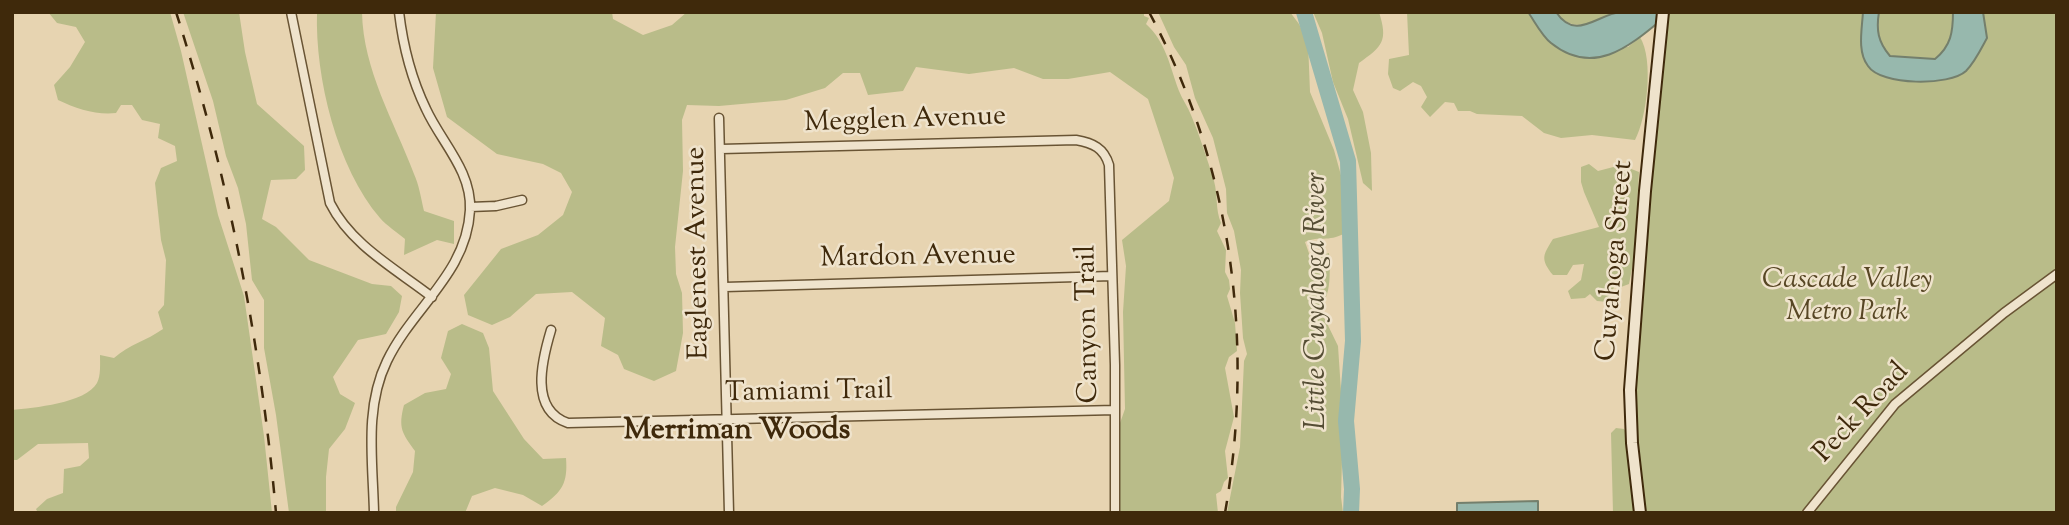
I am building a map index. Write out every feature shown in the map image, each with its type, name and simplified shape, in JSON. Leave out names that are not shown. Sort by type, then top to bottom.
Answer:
[{"type":"street","points":[[291,12],[330,203],[341,223],[357,240],[432,297]]},
{"type":"street","points":[[374,513],[372,423],[375,396],[393,350],[451,271],[462,251],[470,207],[460,164],[426,111],[412,77],[399,12]]},
{"type":"street","name":"Cuyahoga Street","points":[[1640,513],[1632,443],[1630,390],[1646,180],[1663,12]]},
{"type":"street","name":"Eaglenest Avenue","points":[[719,118],[729,513]]},
{"type":"street","name":"Megglen Avenue","points":[[720,149],[1076,140],[1090,142]]},
{"type":"street","name":"Canyon Trail","points":[[1090,142],[1103,152],[1110,165],[1115,513]]},
{"type":"street","points":[[470,207],[496,206],[522,200]]},
{"type":"street","name":"Peck Road","points":[[1807,513],[1895,404],[2004,313],[2057,274]]},
{"type":"street","name":"Mardon Avenue","points":[[725,287],[1112,276]]},
{"type":"street","name":"Tamiami Trail","points":[[551,330],[543,358],[546,408],[561,421],[568,423],[1115,410]]},
{"type":"green space","points":[[48,12],[170,12],[218,215],[244,296],[272,513],[38,513],[36,509],[47,499],[63,493],[64,469],[80,466],[89,458],[88,443],[38,444],[17,460],[12,460],[12,410],[58,403],[82,395],[97,383],[100,355],[114,358],[163,329],[158,312],[164,305],[166,260],[161,240],[155,183],[161,168],[177,161],[175,146],[158,138],[160,124],[142,120],[132,105],[121,105],[116,113],[101,113],[79,109],[58,100],[54,85],[70,67],[85,42],[76,27],[57,23]]},
{"type":"green space","points":[[183,12],[239,12],[257,104],[304,146],[305,170],[296,179],[271,180],[262,219],[276,227],[309,260],[372,284],[391,286],[402,296],[399,312],[386,334],[358,340],[333,377],[340,394],[355,403],[345,429],[329,449],[326,513],[289,513],[264,348],[264,300],[252,280],[246,224],[238,188]]},
{"type":"green space","points":[[317,12],[362,12],[374,75],[416,178],[424,211],[454,221],[454,244],[437,240],[404,255],[405,239],[383,221],[365,198],[352,174],[332,121],[320,65]]},
{"type":"green space","points":[[436,12],[612,12],[613,19],[643,35],[672,25],[687,12],[1144,12],[1144,16],[1149,18],[1146,24],[1167,55],[1200,139],[1215,186],[1221,223],[1217,231],[1226,250],[1225,272],[1230,289],[1227,296],[1235,323],[1237,351],[1229,357],[1225,368],[1234,417],[1225,451],[1228,478],[1221,491],[1216,494],[1218,513],[1120,513],[1120,423],[1125,409],[1123,312],[1126,266],[1122,240],[1169,201],[1174,178],[1148,99],[1110,72],[1068,79],[1043,79],[1014,68],[969,74],[916,67],[903,91],[868,95],[860,73],[843,73],[825,88],[786,100],[719,106],[687,105],[682,120],[683,171],[675,247],[676,274],[682,293],[683,333],[676,371],[654,381],[624,369],[618,355],[601,346],[605,318],[572,292],[536,294],[510,317],[492,325],[468,315],[464,295],[501,249],[538,235],[563,215],[572,192],[561,173],[543,164],[497,154],[447,117],[433,68]]},
{"type":"green space","points":[[1158,12],[1290,12],[1308,42],[1310,92],[1334,150],[1347,209],[1345,233],[1333,238],[1305,242],[1311,259],[1329,253],[1328,290],[1319,307],[1338,346],[1343,421],[1343,513],[1227,513],[1240,447],[1244,361],[1247,354],[1243,338],[1241,270],[1234,231],[1227,213],[1226,189],[1213,138],[1195,98],[1186,65],[1174,47]]},
{"type":"green space","points":[[1313,12],[1379,12],[1383,30],[1381,42],[1374,52],[1359,63],[1353,90],[1363,112],[1371,153],[1372,191],[1363,183],[1348,119],[1333,82],[1322,33]]},
{"type":"green space","points":[[1407,12],[1528,12],[1550,42],[1628,47],[1640,37],[1648,74],[1646,103],[1635,140],[1592,135],[1561,138],[1544,133],[1522,116],[1458,111],[1454,103],[1445,102],[1430,117],[1421,107],[1427,97],[1421,86],[1413,82],[1400,91],[1393,88],[1388,74],[1389,59],[1409,55]]},
{"type":"green space","points":[[1556,12],[1617,12],[1577,25],[1562,19]]},
{"type":"green space","name":"Cascade Valley Metro Park","points":[[1663,12],[2057,12],[2057,513],[1613,513],[1611,433],[1616,428],[1624,429],[1631,441],[1630,417]]},
{"type":"green space","points":[[1589,164],[1598,171],[1621,165],[1639,172],[1634,259],[1629,284],[1615,286],[1608,297],[1609,302],[1597,301],[1590,294],[1585,298],[1571,299],[1568,291],[1581,280],[1584,264],[1573,265],[1567,275],[1553,275],[1544,257],[1553,239],[1599,227],[1581,182],[1581,167]]},
{"type":"green space","points":[[462,324],[483,333],[489,348],[493,391],[524,439],[543,459],[566,458],[565,480],[559,491],[542,506],[523,495],[495,488],[472,496],[465,513],[396,513],[396,507],[413,472],[415,451],[402,430],[404,405],[425,393],[446,389],[451,374],[441,358],[448,331]]},
{"type":"water","points":[[1528,12],[1556,12],[1564,21],[1579,26],[1621,12],[1671,12],[1644,34],[1615,52],[1584,58],[1551,43]]},
{"type":"water","points":[[1863,12],[1879,12],[1879,36],[1890,56],[1935,59],[1945,49],[1950,38],[1953,12],[1983,12],[1987,38],[1972,64],[1958,76],[1931,81],[1901,80],[1875,73],[1868,66],[1862,54]]},
{"type":"water","points":[[1538,501],[1538,513],[1457,513],[1457,503]]},
{"type":"waterway","name":"Little Cuyahoga River","points":[[1304,12],[1348,161],[1353,341],[1346,421],[1352,489],[1351,513]]},
{"type":"railway","points":[[176,12],[195,73],[227,197],[240,260],[270,449],[276,513]]},
{"type":"railway","points":[[1149,12],[1177,71],[1200,131],[1217,193],[1229,256],[1236,320],[1237,384],[1234,449],[1225,513]]},
{"type":"district","name":"Merriman Woods","points":[[737,433]]}]
